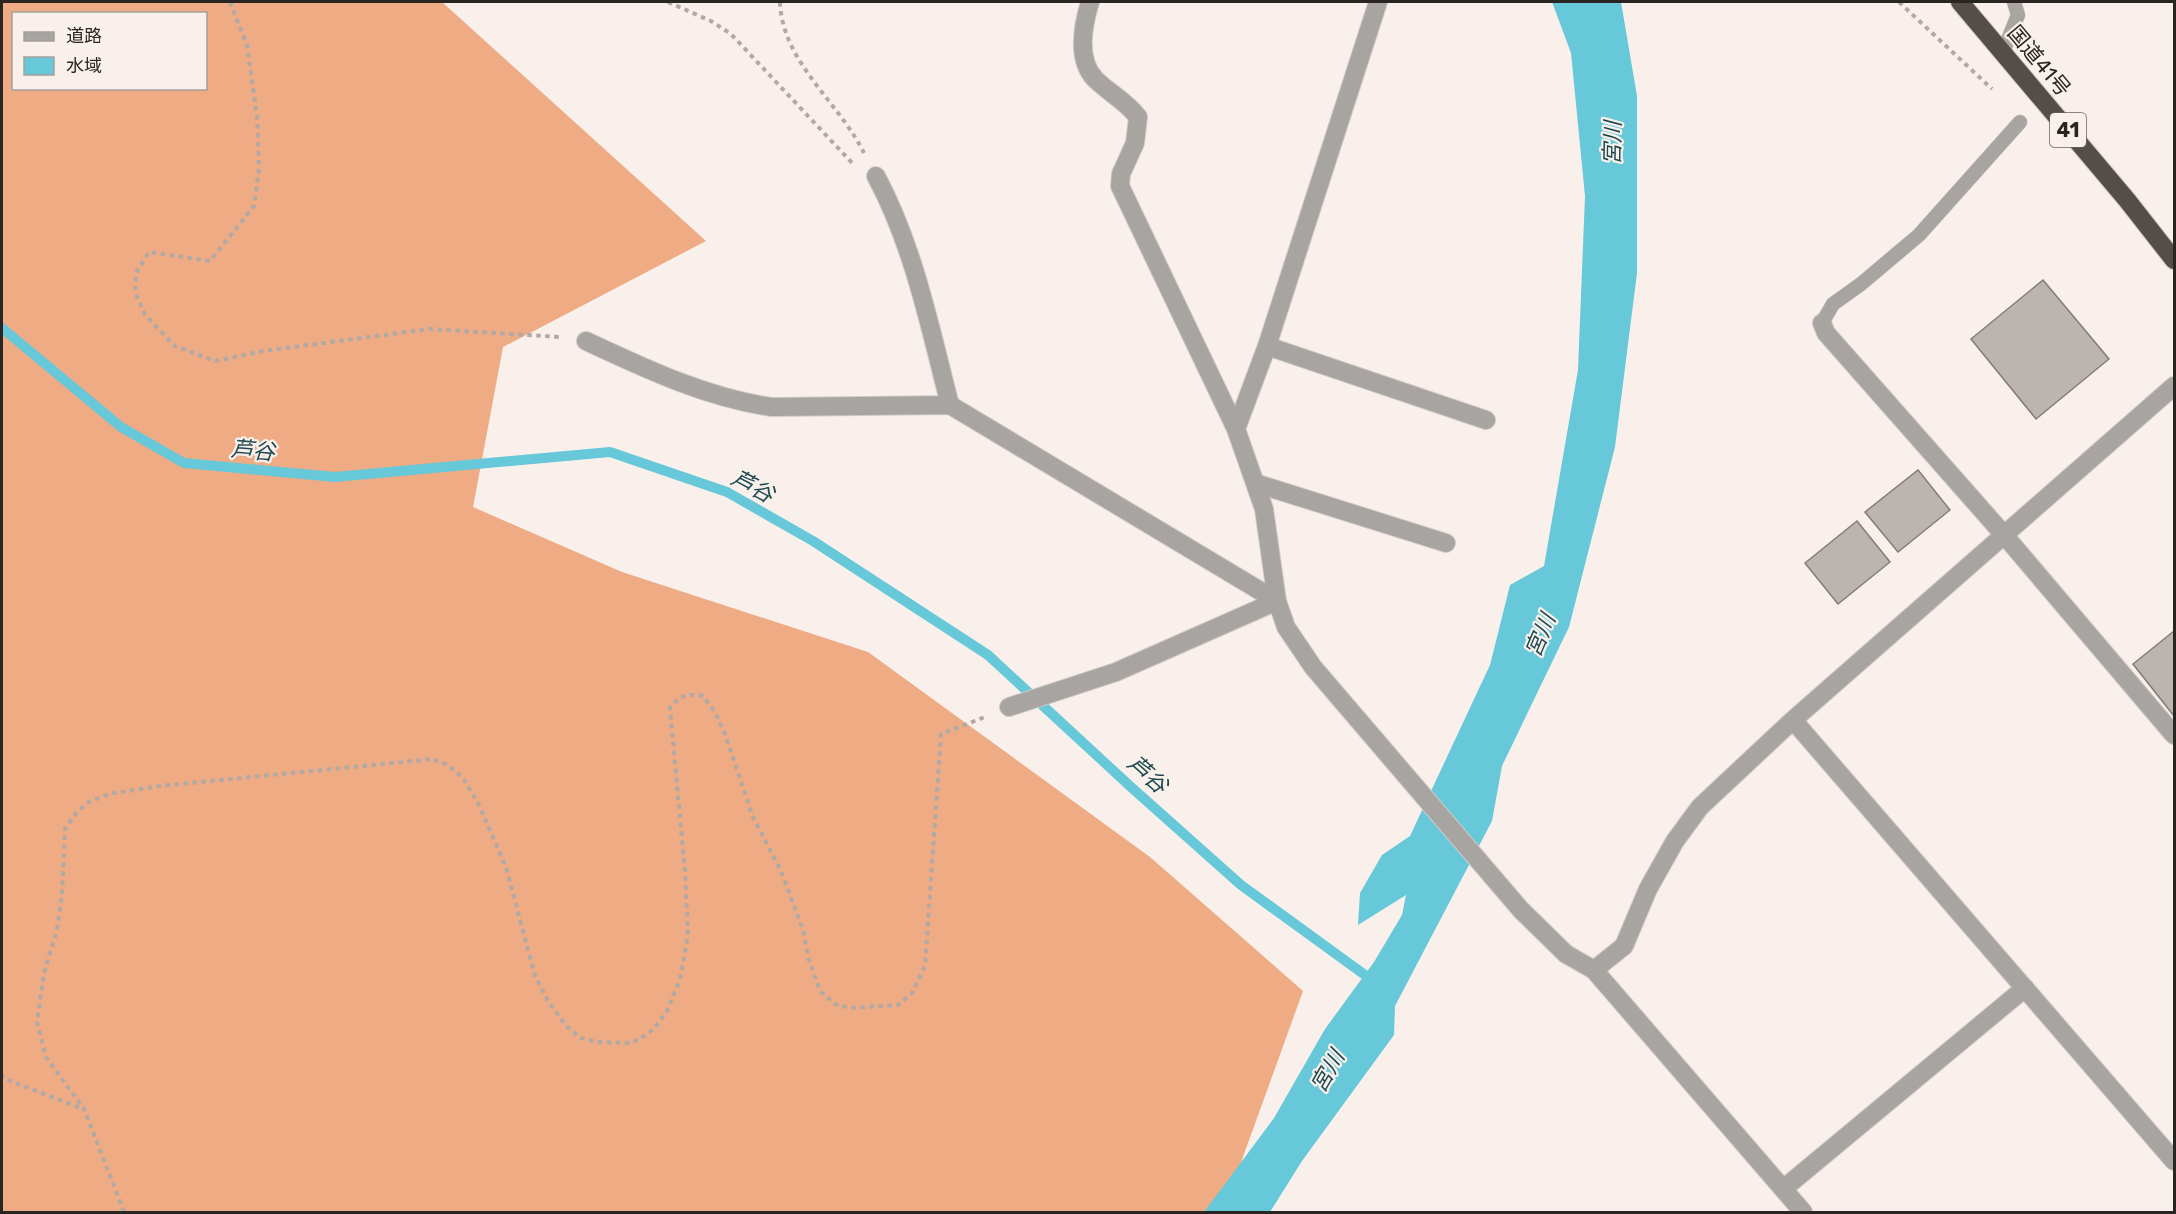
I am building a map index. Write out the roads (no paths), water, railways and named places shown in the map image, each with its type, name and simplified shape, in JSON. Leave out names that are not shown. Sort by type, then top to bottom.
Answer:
[{"type":"highway","name":"国道41号","points":[[1960,2],[2175,260]]},
{"type":"street","points":[[1090,2],[1085,18],[1083,49],[1085,64],[1095,79],[1130,106],[1138,117],[1135,143],[1121,174],[1120,186],[1236,429],[1264,509],[1277,601],[1286,627],[1313,667],[1513,900],[1566,954],[1594,970],[1803,1212]]},
{"type":"street","points":[[1236,429],[1267,346],[1378,2]]},
{"type":"street","points":[[876,176],[893,208],[922,294],[950,405]]},
{"type":"street","points":[[1822,323],[1826,333],[2175,735]]},
{"type":"street","points":[[586,341],[663,377],[749,403],[772,406],[950,405],[1277,601]]},
{"type":"street","points":[[1267,346],[1486,420]]},
{"type":"street","points":[[1594,970],[1624,945],[1653,879],[1675,841],[1700,807],[1793,720],[2175,386]]},
{"type":"street","points":[[1255,483],[1446,543]]},
{"type":"street","points":[[1009,707],[1116,672],[1277,601]]},
{"type":"street","points":[[1793,720],[2175,1161]]},
{"type":"street","points":[[1783,1189],[2025,988]]},
{"type":"lane","points":[[2003,52],[2018,15],[2014,2]]},
{"type":"lane","points":[[1822,323],[1833,304],[1861,284],[1919,235],[2020,122]]},
{"type":"water","name":"宮川","points":[[1552,2],[1621,2],[1637,96],[1637,273],[1615,447],[1569,627],[1502,766],[1492,821],[1395,1006],[1394,1035],[1302,1161],[1270,1212],[1204,1212],[1274,1118],[1325,1029],[1374,962],[1402,915],[1406,895],[1358,925],[1360,893],[1382,855],[1410,836],[1490,665],[1510,585],[1544,566],[1578,370],[1585,196],[1571,53]]},
{"type":"waterway","name":"芦谷","points":[[2,328],[121,427],[184,463],[335,477],[610,452],[727,492],[813,541],[988,655],[1241,885],[1376,983]]}]
